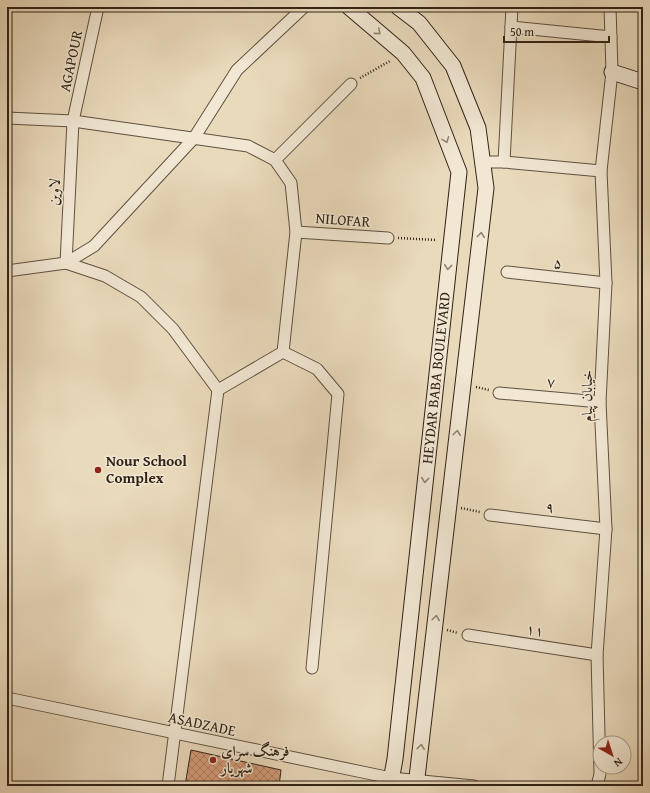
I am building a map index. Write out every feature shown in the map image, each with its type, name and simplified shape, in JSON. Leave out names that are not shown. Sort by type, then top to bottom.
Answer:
[{"type":"street","name":"AGAPOUR","points":[[73,121],[98,7]]},
{"type":"street","points":[[7,271],[66,263],[94,246],[194,138],[236,70],[304,7]]},
{"type":"street","name":"HEYDAR BABA BOULEVARD","points":[[349,7],[403,53],[423,78],[458,172],[396,751],[391,782]]},
{"type":"street","name":"HEYDAR BABA BOULEVARD","points":[[398,7],[419,23],[453,66],[478,128],[481,162],[486,188],[416,783]]},
{"type":"street","points":[[504,162],[512,7]]},
{"type":"street","name":"خیابان پیام","points":[[597,786],[600,774],[597,655],[606,529],[600,402],[606,283],[601,171],[612,72],[610,7]]},
{"type":"street","points":[[511,27],[611,37]]},
{"type":"street","points":[[612,72],[643,82]]},
{"type":"street","points":[[275,160],[351,84]]},
{"type":"street","points":[[7,118],[73,121],[248,146],[275,160],[291,183],[296,232],[283,352]]},
{"type":"street","name":"لاوین","points":[[66,263],[73,121]]},
{"type":"street","points":[[481,162],[504,162],[601,171]]},
{"type":"street","name":"NILOFAR","points":[[296,232],[388,238]]},
{"type":"street","points":[[66,263],[106,276],[141,298],[173,328],[218,390],[176,734],[168,786]]},
{"type":"street","name":"۵","points":[[507,272],[606,283]]},
{"type":"street","points":[[218,390],[283,352]]},
{"type":"street","points":[[283,352],[317,369],[338,394],[312,668]]},
{"type":"street","name":"۷","points":[[499,393],[600,402]]},
{"type":"street","name":"۹","points":[[490,515],[606,529]]},
{"type":"street","name":"۱۱","points":[[468,635],[597,655]]},
{"type":"street","name":"ASADZADE","points":[[7,698],[391,782],[474,786]]},
{"type":"path","points":[[351,84],[403,53]]},
{"type":"path","points":[[388,238],[451,240]]},
{"type":"path","points":[[463,383],[499,393]]},
{"type":"path","points":[[449,505],[490,515]]},
{"type":"path","points":[[435,627],[468,635]]},
{"type":"building","name":"فرهنگ سرای شهریار","points":[[191,750],[281,770],[279,786],[185,786]]},
{"type":"place","name":"Nour School Complex","points":[[98,470]]},
{"type":"place","name":"فرهنگ سرای شهریار","points":[[213,760]]}]
